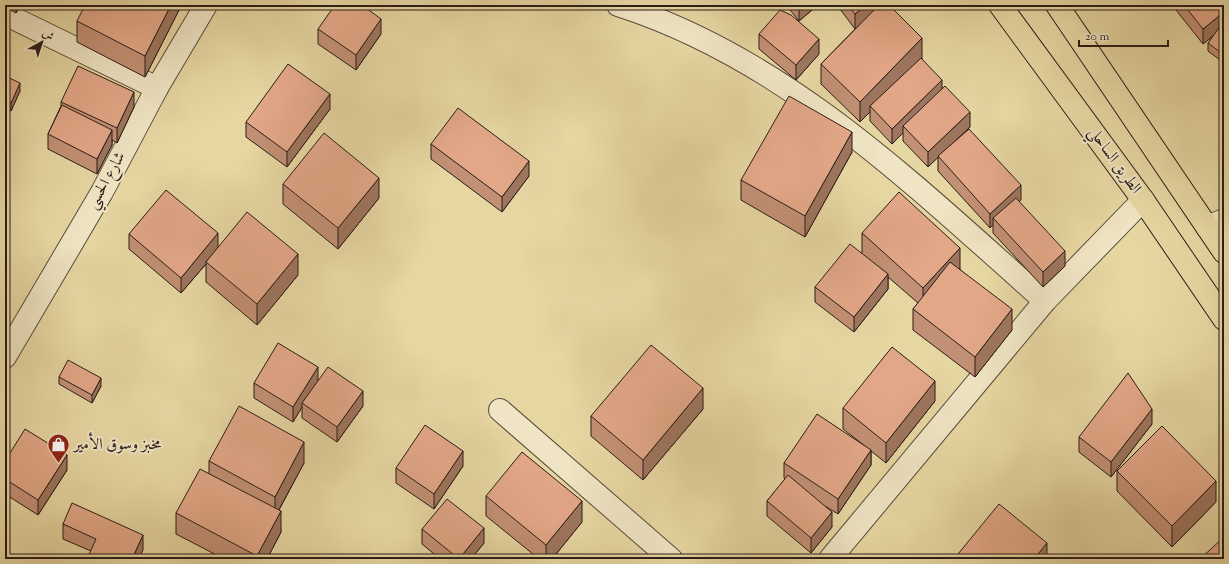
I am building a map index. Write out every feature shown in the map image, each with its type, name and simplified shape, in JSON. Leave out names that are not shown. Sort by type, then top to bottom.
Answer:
[{"type":"highway","name":"الطريق الساحلي","points":[[1000,5],[1143,200],[1224,319]]},
{"type":"highway","points":[[1056,5],[1216,223],[1224,252]]},
{"type":"street","name":"شارع الحسي","points":[[5,357],[102,192],[157,88],[206,5]]},
{"type":"street","points":[[618,5],[714,44],[826,114],[886,160],[1045,301]]},
{"type":"street","points":[[5,14],[157,88]]},
{"type":"street","points":[[830,559],[1045,301],[1143,200]]},
{"type":"street","points":[[500,410],[672,559]]},
{"type":"building","points":[[85,5],[171,5],[145,56],[77,21]]},
{"type":"building","points":[[335,5],[362,5],[381,19],[356,55],[318,29]]},
{"type":"building","points":[[848,5],[866,5],[855,14]]},
{"type":"building","points":[[879,5],[889,5],[922,38],[860,102],[821,64]]},
{"type":"building","points":[[1184,5],[1218,5],[1224,12],[1203,29]]},
{"type":"building","points":[[780,10],[791,15],[819,39],[796,65],[759,34]]},
{"type":"building","points":[[1224,21],[1224,55],[1208,43]]},
{"type":"building","points":[[921,58],[942,80],[892,129],[870,106]]},
{"type":"building","points":[[288,64],[330,94],[287,152],[246,122]]},
{"type":"building","points":[[78,66],[134,92],[117,128],[61,102]]},
{"type":"building","points":[[5,76],[20,83],[11,103],[5,100]]},
{"type":"building","points":[[945,86],[970,112],[928,152],[903,126]]},
{"type":"building","points":[[789,96],[852,132],[805,216],[741,180]]},
{"type":"building","points":[[62,105],[112,130],[97,159],[48,134]]},
{"type":"building","points":[[458,108],[529,161],[502,197],[431,144]]},
{"type":"building","points":[[969,129],[1021,185],[990,214],[938,156]]},
{"type":"building","points":[[324,133],[379,178],[338,228],[283,184]]},
{"type":"building","points":[[166,190],[218,233],[181,278],[129,234]]},
{"type":"building","points":[[899,192],[960,248],[923,288],[862,233]]},
{"type":"building","points":[[1016,198],[1065,251],[1043,272],[993,218]]},
{"type":"building","points":[[247,212],[298,254],[257,304],[206,262]]},
{"type":"building","points":[[850,244],[888,274],[854,317],[815,287]]},
{"type":"building","points":[[950,262],[1012,309],[975,357],[913,309]]},
{"type":"building","points":[[278,343],[318,367],[293,407],[254,383]]},
{"type":"building","points":[[651,345],[703,388],[643,460],[591,416]]},
{"type":"building","points":[[892,347],[935,381],[886,443],[843,408]]},
{"type":"building","points":[[68,360],[101,378],[92,395],[59,377]]},
{"type":"building","points":[[328,367],[363,391],[337,427],[302,403]]},
{"type":"building","points":[[1128,373],[1152,409],[1111,462],[1079,437]]},
{"type":"building","points":[[239,406],[304,442],[275,497],[209,461]]},
{"type":"building","points":[[817,414],[871,450],[838,499],[784,463]]},
{"type":"building","points":[[425,425],[463,451],[434,494],[396,468]]},
{"type":"building","points":[[1162,426],[1216,481],[1172,526],[1117,471]]},
{"type":"building","points":[[25,429],[67,455],[38,500],[5,479],[5,461]]},
{"type":"building","points":[[522,452],[582,501],[546,545],[486,496]]},
{"type":"building","points":[[200,469],[281,511],[257,556],[176,513]]},
{"type":"building","points":[[788,475],[832,512],[811,538],[767,501]]},
{"type":"building","points":[[447,499],[484,528],[459,559],[422,529]]},
{"type":"building","points":[[72,503],[143,535],[132,559],[87,559],[96,539],[63,524]]},
{"type":"building","points":[[999,504],[1047,543],[1034,559],[964,559],[958,554]]},
{"type":"building","points":[[1224,537],[1224,559],[1200,559]]},
{"type":"place","name":"مخبز وسوق الأمير","points":[[58,464]]}]
